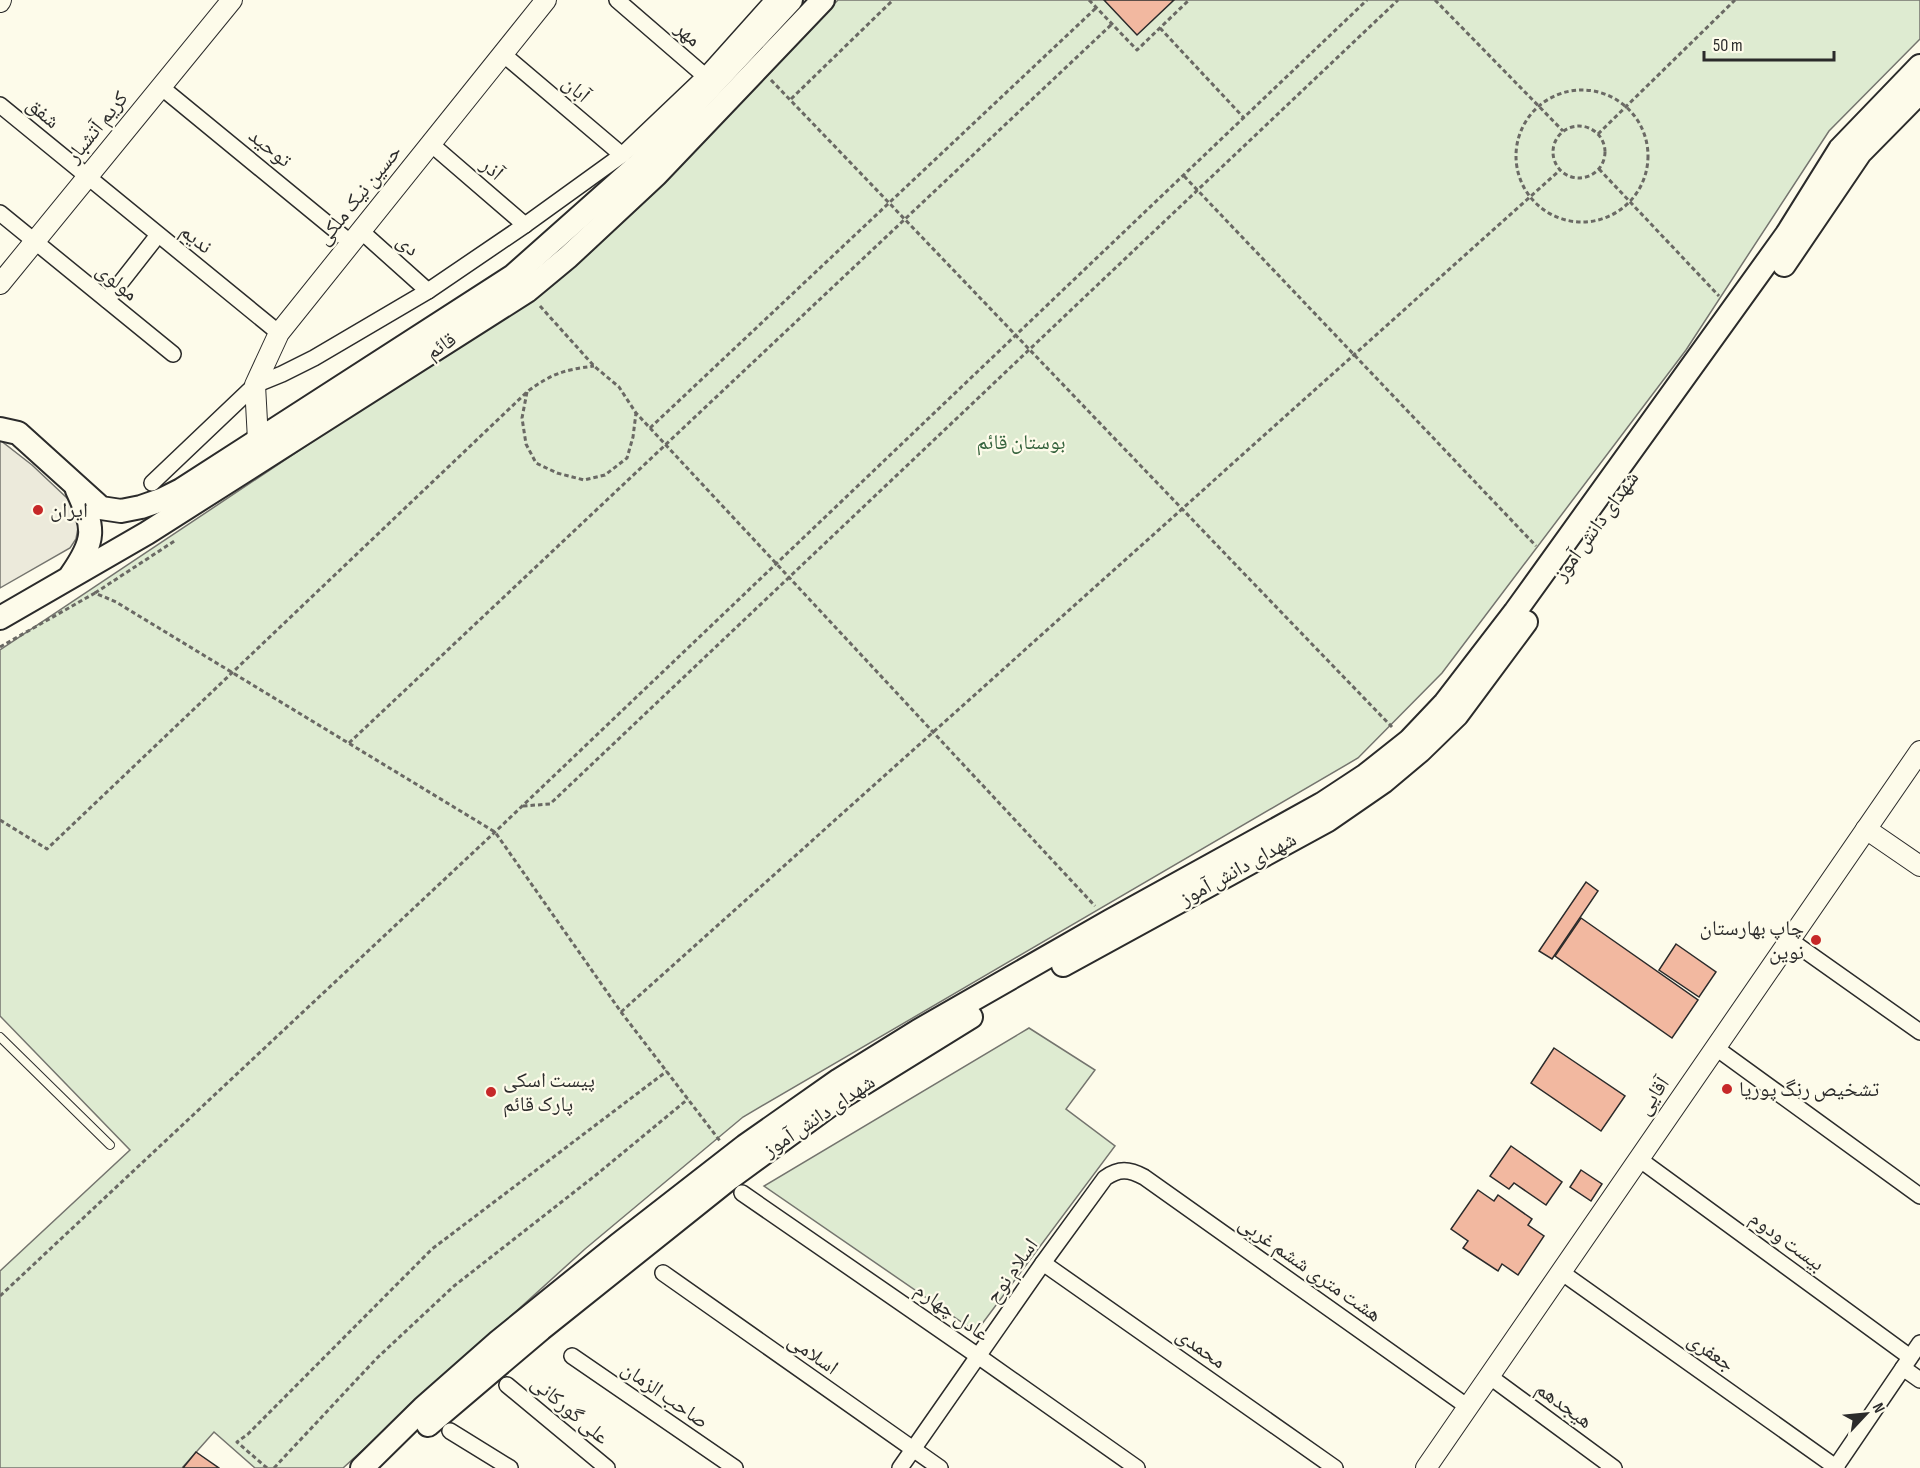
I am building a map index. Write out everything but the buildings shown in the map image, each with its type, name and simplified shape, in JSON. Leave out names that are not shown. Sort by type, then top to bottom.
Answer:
[{"type":"main road","name":"قائم","points":[[9,431],[74,483],[101,508],[121,511],[141,507],[161,501],[181,490],[513,276],[638,165],[791,0]]},
{"type":"main road","name":"قائم","points":[[0,618],[147,533],[526,291],[568,257],[656,175],[823,0]]},
{"type":"main road","points":[[373,1466],[423,1408],[491,1349],[619,1244],[745,1146],[839,1080],[918,1031],[1100,927],[1322,804],[1366,775],[1409,741],[1445,704],[1515,612],[1787,234],[1840,149],[1920,66]]},
{"type":"main road","name":"شهدای دانش آموز","points":[[373,1466],[434,1420],[541,1329],[729,1178],[837,1100],[1000,1000],[1328,820],[1383,782],[1420,751],[1457,715],[1529,619],[1771,285],[1860,153],[1920,92]]},
{"type":"main road","points":[[69,577],[85,555],[91,536],[89,515],[74,483]]},
{"type":"main road","points":[[0,604],[26,603]]},
{"type":"street","name":"کریم آتشبار","points":[[0,284],[232,0]]},
{"type":"street","name":"حسین نیک ملکی","points":[[258,440],[255,385],[279,333],[546,0]]},
{"type":"street","name":"مهر","points":[[617,0],[705,76]]},
{"type":"street","points":[[152,483],[255,385],[314,358],[428,291],[622,155],[705,76],[773,0]]},
{"type":"street","name":"آبان","points":[[503,54],[622,155]]},
{"type":"street","name":"توحید","points":[[161,87],[356,237]]},
{"type":"street","name":"شفق","points":[[0,105],[87,177]]},
{"type":"street","name":"آذر","points":[[430,144],[525,225]]},
{"type":"street","name":"ندیم","points":[[87,177],[279,333]]},
{"type":"street","name":"مولوی","points":[[0,213],[173,354]]},
{"type":"street","points":[[107,300],[158,235]]},
{"type":"street","name":"دی","points":[[356,237],[428,291]]},
{"type":"street","points":[[0,417],[9,431]]},
{"type":"street","name":"آقایی","points":[[1426,1468],[1920,751]]},
{"type":"street","points":[[1866,829],[1920,866]]},
{"type":"street","points":[[1790,940],[1920,1032]]},
{"type":"street","points":[[1716,1048],[1920,1196]]},
{"type":"street","name":"بیست ودوم","points":[[1639,1160],[1907,1363],[1920,1380]]},
{"type":"street","name":"اسلام نوح","points":[[900,1468],[1105,1178],[1114,1172],[1126,1170]]},
{"type":"street","name":"هشت متری ششم غربی","points":[[1126,1170],[1144,1177],[1468,1407]]},
{"type":"street","name":"عادل چهارم","points":[[742,1193],[1137,1468]]},
{"type":"street","name":"محمدی","points":[[1043,1263],[1335,1468]]},
{"type":"street","name":"جعفری","points":[[1561,1272],[1836,1468]]},
{"type":"street","name":"اسلامی","points":[[663,1273],[940,1468]]},
{"type":"street","points":[[1836,1468],[1920,1343]]},
{"type":"street","name":"صاحب الزمان","points":[[572,1356],[735,1468]]},
{"type":"street","name":"هیجدهم","points":[[1489,1376],[1614,1468]]},
{"type":"street","name":"علی گورکانی","points":[[507,1384],[607,1468]]},
{"type":"street","points":[[450,1431],[510,1468]]},
{"type":"lane","points":[[0,1037],[110,1146]]},
{"type":"path","points":[[790,99],[893,0]]},
{"type":"path","points":[[1089,0],[1137,50],[1189,0]]},
{"type":"path","points":[[0,1296],[495,832],[1367,0]]},
{"type":"path","points":[[522,806],[550,804],[1398,0]]},
{"type":"path","points":[[1435,0],[1563,131]]},
{"type":"path","points":[[1598,134],[1736,0]]},
{"type":"path","points":[[650,428],[1096,8]]},
{"type":"path","points":[[349,743],[1112,24]]},
{"type":"path","points":[[1160,28],[1244,118]]},
{"type":"path","points":[[760,68],[1181,510],[1392,727]]},
{"type":"path","points":[[1573,90],[1592,90],[1611,95],[1627,106],[1640,123],[1647,143],[1648,164],[1642,184],[1631,202],[1612,215],[1591,222],[1568,221],[1547,212],[1530,197],[1520,179],[1516,160],[1518,140],[1525,121],[1538,106],[1554,95],[1573,90]]},
{"type":"path","points":[[1577,125],[1585,126],[1598,134],[1605,148],[1603,162],[1599,169],[1592,175],[1575,178],[1560,170],[1553,154],[1557,138],[1563,131],[1577,125]]},
{"type":"path","points":[[1599,169],[1720,297]]},
{"type":"path","points":[[621,1012],[1560,170]]},
{"type":"path","points":[[1184,175],[1536,546]]},
{"type":"path","points":[[526,291],[594,366],[619,387],[636,413],[1097,908]]},
{"type":"path","points":[[0,820],[47,849],[528,391],[547,377],[569,369],[594,366]]},
{"type":"path","points":[[528,391],[522,418],[526,444],[536,463],[557,473],[584,480],[605,475],[627,458],[636,413]]},
{"type":"path","points":[[0,647],[94,593],[116,602],[495,832],[621,1012],[721,1142]]},
{"type":"path","points":[[267,1468],[237,1442],[248,1434],[432,1249],[667,1071]]},
{"type":"path","points":[[274,1468],[376,1359],[454,1286],[596,1175],[688,1099]]},
{"type":"green space","name":"بوستان قائم","points":[[838,0],[1920,0],[1920,39],[1829,131],[1686,350],[1442,673],[1358,758],[743,1117],[585,1249],[343,1468],[255,1468],[214,1432],[182,1468],[0,1468],[0,1271],[130,1150],[0,1016],[0,650],[556,279]]},
{"type":"green space","points":[[1029,1028],[1095,1070],[1066,1109],[1115,1146],[976,1332],[764,1186]]},
{"type":"shaded area","name":"ایران","points":[[0,440],[32,465],[67,498],[78,516],[78,528],[76,539],[70,548],[0,588]]},
{"type":"place","name":"ایران","points":[[38,510]]},
{"type":"place","name":"چاپ بهارستان نوين","points":[[1816,940]]},
{"type":"place","name":"تشخیص رنگ پوریا","points":[[1727,1089]]},
{"type":"place","name":"پیست اسکی پارک قائم","points":[[491,1092]]}]
